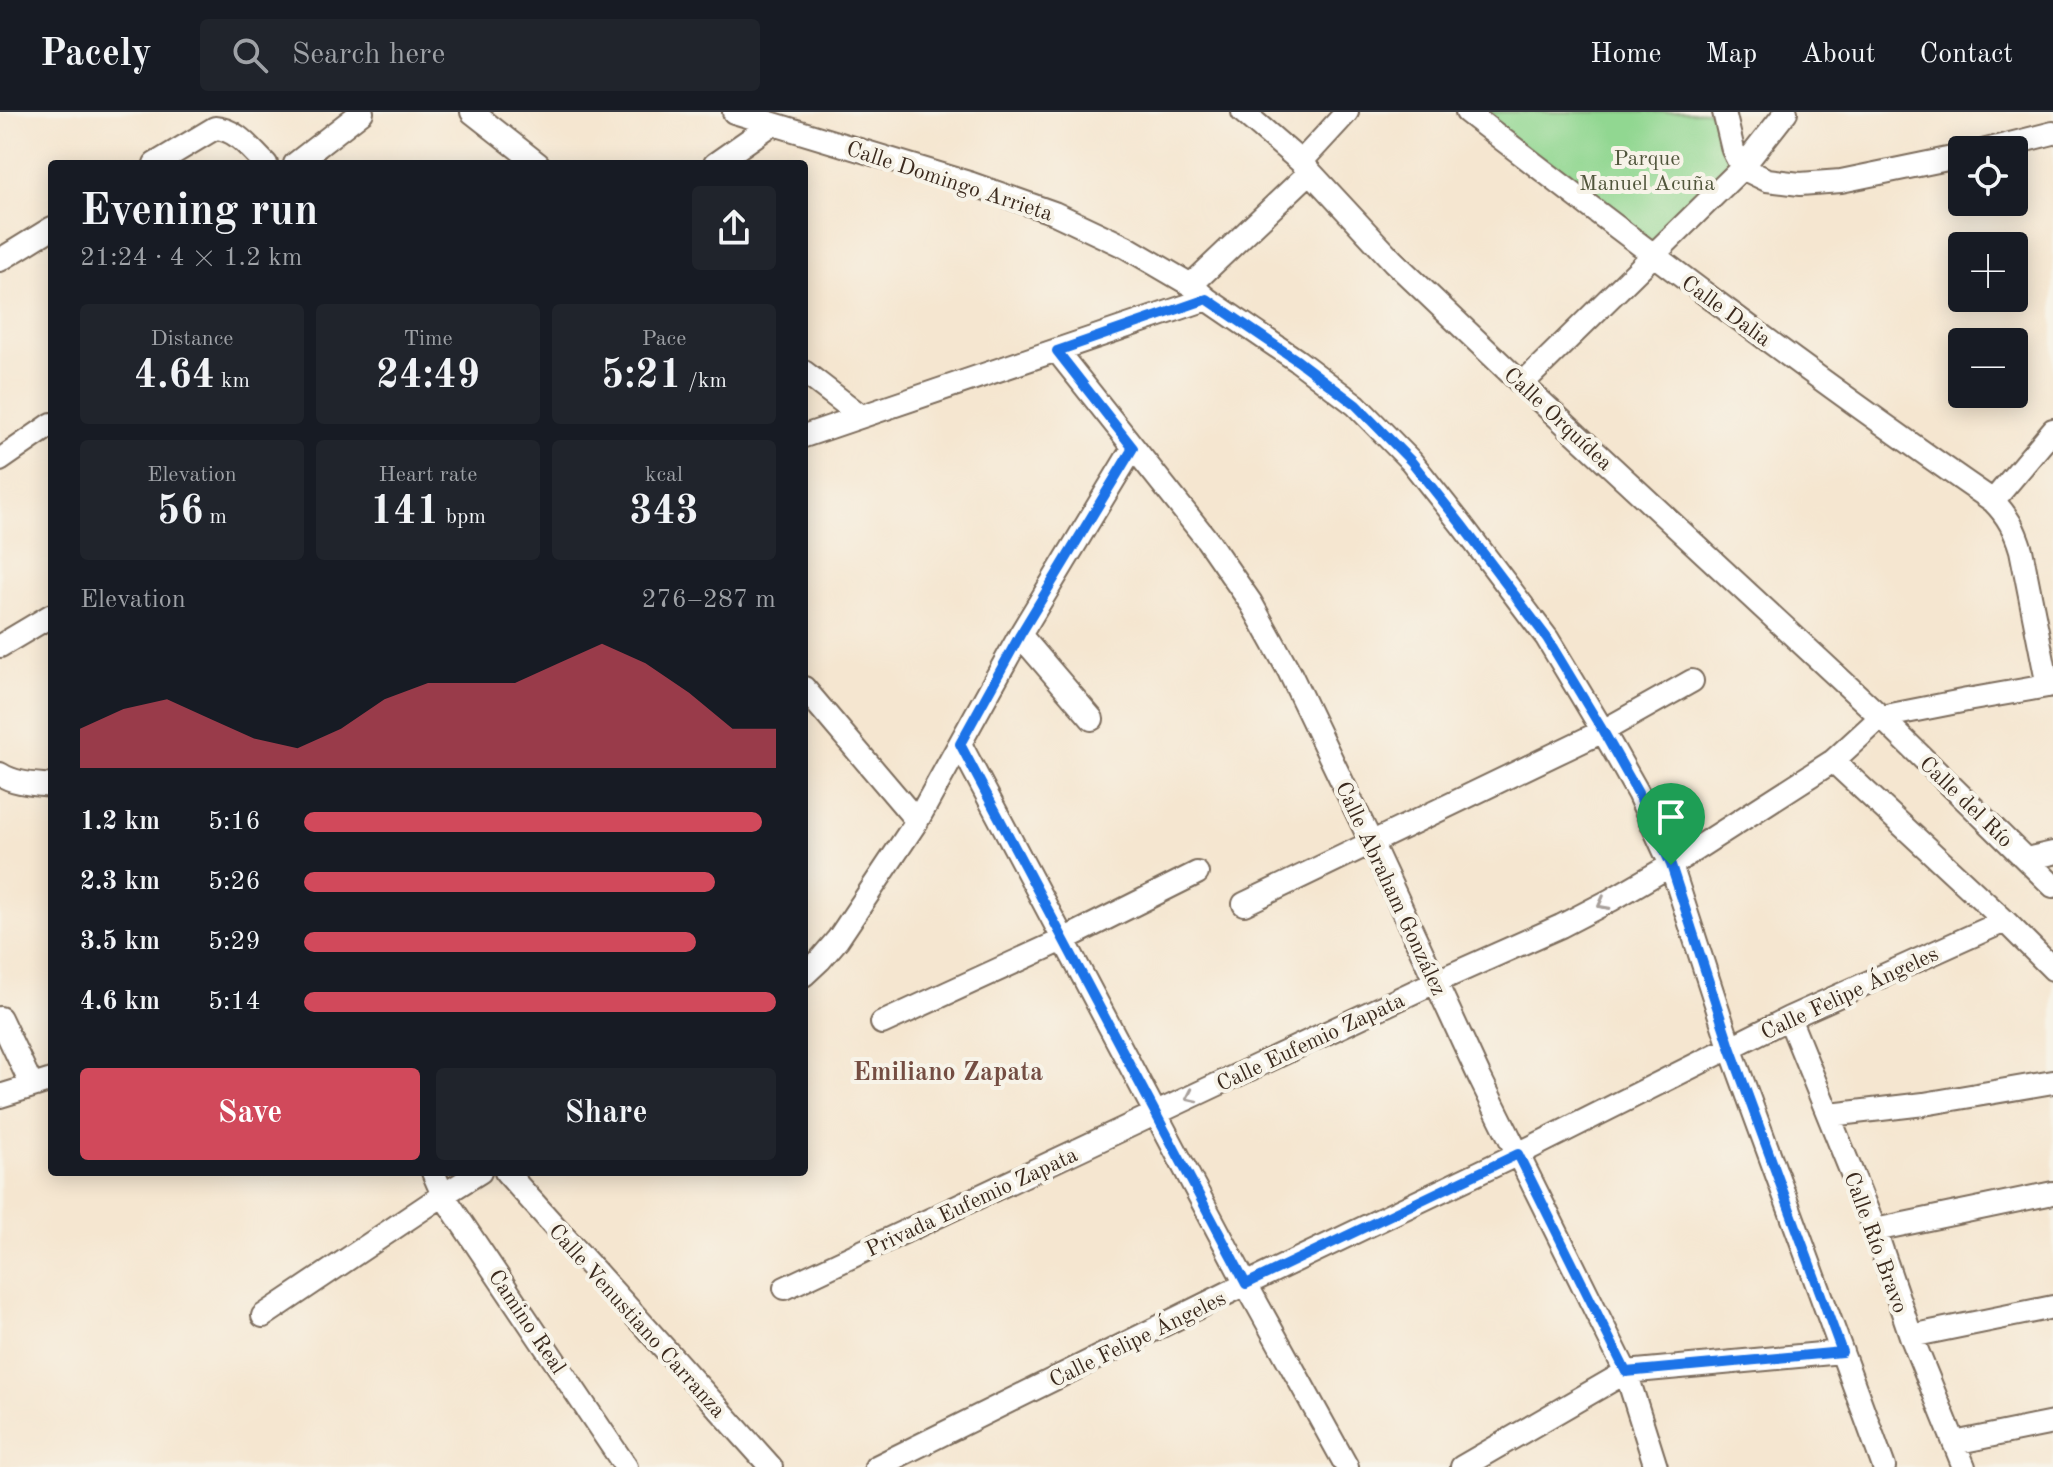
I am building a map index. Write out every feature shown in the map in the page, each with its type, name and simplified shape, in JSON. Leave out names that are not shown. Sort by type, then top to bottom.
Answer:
[{"type":"street","points":[[300,160],[362,112]]},
{"type":"street","points":[[472,112],[533,160]]},
{"type":"street","name":"Calle Domingo Arrieta","points":[[734,112],[972,184],[1054,213],[1126,247],[1199,292],[1298,361],[1356,405],[1411,461],[1547,638],[1638,793],[1671,865],[1730,1047],[1884,1467]]},
{"type":"street","name":"Calle Orquídea","points":[[1243,112],[1393,261],[1878,720]]},
{"type":"street","points":[[808,435],[1057,351],[1199,292],[1277,204],[1347,112]]},
{"type":"street","name":"Calle Dalia","points":[[1467,112],[1653,256],[1993,501],[2006,514],[2021,550],[2051,686]]},
{"type":"street","points":[[1724,112],[1733,150],[1742,168],[1767,180],[1800,184],[1841,181],[1948,159]]},
{"type":"street","points":[[1522,384],[1742,168],[1786,112]]},
{"type":"street","points":[[721,160],[772,124]]},
{"type":"street","points":[[162,160],[215,128],[236,135],[262,160]]},
{"type":"street","points":[[2028,139],[2053,133]]},
{"type":"street","points":[[0,260],[48,230]]},
{"type":"street","name":"Calle Abraham González","points":[[1057,351],[1208,541],[1251,603],[1289,671],[1435,982],[1626,1372],[1656,1467]]},
{"type":"street","points":[[808,375],[861,416]]},
{"type":"street","points":[[3,451],[48,426]]},
{"type":"street","points":[[1993,501],[2053,430]]},
{"type":"street","points":[[808,971],[838,939],[917,821],[1020,635],[1133,448]]},
{"type":"street","points":[[0,646],[48,617]]},
{"type":"street","points":[[1020,635],[1092,719]]},
{"type":"street","points":[[1244,904],[1603,731],[1692,681]]},
{"type":"street","points":[[1878,720],[1967,700],[2051,686]]},
{"type":"street","points":[[808,693],[917,821]]},
{"type":"street","name":"Calle Eufemio Zapata","points":[[1156,1114],[1611,900],[1840,756],[1878,720]]},
{"type":"street","name":"Calle del Río","points":[[1878,720],[2053,886]]},
{"type":"street","points":[[960,744],[1246,1284],[1347,1467]]},
{"type":"street","points":[[1840,756],[2053,969]]},
{"type":"street","points":[[0,774],[29,784],[48,786]]},
{"type":"street","points":[[2026,859],[2053,853]]},
{"type":"street","points":[[882,1023],[1065,939],[1197,873]]},
{"type":"street","name":"Calle Felipe Ángeles","points":[[876,1467],[1518,1154],[1789,1018],[2005,921]]},
{"type":"street","points":[[0,1018],[42,1083],[0,1096]]},
{"type":"street","name":"Calle Río Bravo","points":[[1789,1018],[1875,1230],[1911,1336],[1964,1467]]},
{"type":"street","points":[[1830,1115],[1924,1104],[2053,1082]]},
{"type":"street","name":"Privada Eufemio Zapata","points":[[785,1288],[1156,1114]]},
{"type":"street","name":"Camino Real","points":[[435,1176],[443,1195],[626,1467]]},
{"type":"street","points":[[263,1316],[474,1176]]},
{"type":"street","name":"Calle Venustiano Carranza","points":[[510,1176],[771,1467]]},
{"type":"street","points":[[1875,1230],[2053,1193]]},
{"type":"street","points":[[1911,1336],[2053,1307]]},
{"type":"street","points":[[1462,1467],[1626,1372],[1842,1352]]},
{"type":"street","points":[[1954,1443],[2053,1423]]},
{"type":"green space","name":"Parque Manuel Acuña","points":[[1478,112],[1719,112],[1733,163],[1652,247]]},
{"type":"district","name":"Emiliano Zapata","points":[[948,1071]]},
{"type":"route","points":[[1207,299],[1356,405],[1411,461],[1547,638],[1638,793],[1671,865],[1730,1047],[1842,1352],[1626,1372],[1518,1154],[1246,1284],[960,744],[1020,635],[1133,448],[1057,351],[1207,299]]}]
